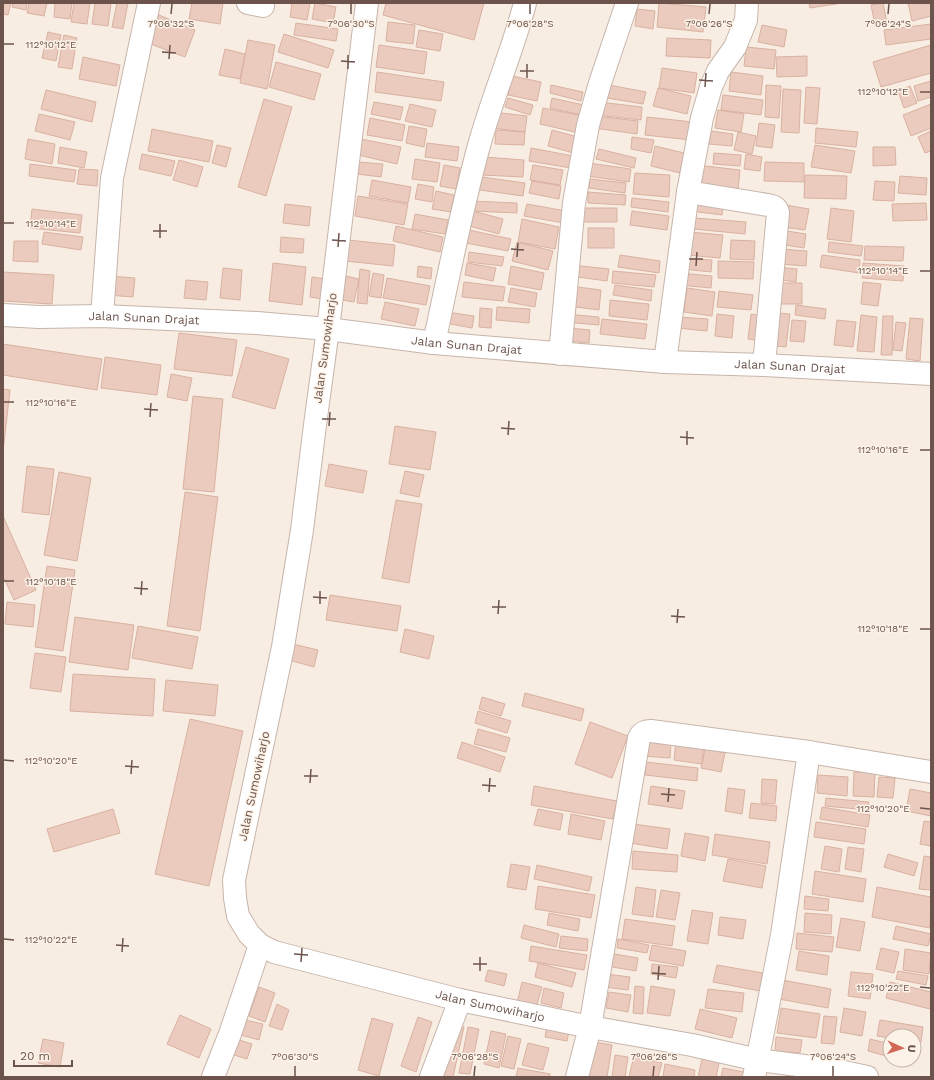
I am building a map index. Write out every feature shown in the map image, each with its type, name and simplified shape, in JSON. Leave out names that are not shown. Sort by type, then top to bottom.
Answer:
[{"type":"street","points":[[102,316],[112,178],[149,3]]},
{"type":"street","name":"Jalan Sumowiharjo","points":[[368,3],[302,530],[283,647],[234,880],[238,916],[249,934],[260,945],[274,952],[460,1000],[590,1027],[692,1045],[756,1068],[835,1070],[867,1077]]},
{"type":"street","points":[[434,342],[477,152],[497,89],[519,28],[525,3]]},
{"type":"street","points":[[560,354],[574,203],[588,125],[600,83],[627,3]]},
{"type":"street","points":[[664,362],[688,192],[702,118],[711,87],[718,71],[735,47],[746,20],[747,3]]},
{"type":"street","points":[[688,192],[768,205],[777,209],[778,213],[764,365]]},
{"type":"street","name":"Jalan Sunan Drajat","points":[[3,315],[39,317],[102,316],[257,323],[328,329],[434,342],[664,362],[764,365],[931,374]]},
{"type":"street","points":[[576,1077],[590,1027],[639,738],[641,735],[646,731],[651,731],[809,752],[931,772]]},
{"type":"street","points":[[756,1068],[782,935],[809,752]]},
{"type":"street","points":[[213,1077],[230,1034],[260,945]]},
{"type":"street","points":[[431,1077],[460,1000]]},
{"type":"building","points":[[3,3],[11,3],[8,15],[3,14]]},
{"type":"building","points":[[13,3],[27,3],[26,10],[12,7]]},
{"type":"building","points":[[29,3],[47,3],[44,16],[27,13]]},
{"type":"building","points":[[55,3],[72,3],[70,19],[54,17]]},
{"type":"building","points":[[74,3],[90,3],[87,24],[71,22]]},
{"type":"building","points":[[95,3],[111,3],[108,26],[92,24]]},
{"type":"building","points":[[117,3],[128,3],[123,29],[112,27]]},
{"type":"building","points":[[192,3],[223,3],[220,24],[189,19]]},
{"type":"building","points":[[292,3],[310,3],[307,20],[290,17]]},
{"type":"building","points":[[315,3],[336,7],[333,23],[312,19]]},
{"type":"building","points":[[386,3],[484,3],[474,40],[383,15]]},
{"type":"building","points":[[659,3],[706,7],[703,32],[657,27]]},
{"type":"building","points":[[809,3],[842,3],[810,8]]},
{"type":"building","points":[[883,3],[887,23],[875,25],[871,5]]},
{"type":"building","points":[[908,3],[931,3],[931,16],[912,21]]},
{"type":"building","points":[[637,9],[655,11],[653,29],[635,26]]},
{"type":"building","points":[[159,15],[195,30],[185,57],[148,43]]},
{"type":"building","points":[[388,22],[415,25],[413,44],[386,41]]},
{"type":"building","points":[[296,23],[338,29],[336,41],[294,35]]},
{"type":"building","points":[[931,24],[931,39],[886,45],[884,30]]},
{"type":"building","points":[[762,25],[787,30],[784,47],[758,42]]},
{"type":"building","points":[[419,30],[443,34],[440,51],[416,47]]},
{"type":"building","points":[[48,32],[61,35],[56,61],[42,58]]},
{"type":"building","points":[[284,34],[334,50],[328,68],[278,52]]},
{"type":"building","points":[[64,35],[77,38],[72,69],[58,67]]},
{"type":"building","points":[[667,38],[711,40],[710,58],[666,56]]},
{"type":"building","points":[[248,40],[275,45],[267,89],[240,83]]},
{"type":"building","points":[[379,45],[427,52],[424,74],[376,67]]},
{"type":"building","points":[[931,45],[931,73],[881,87],[873,62]]},
{"type":"building","points":[[746,47],[776,50],[774,69],[744,66]]},
{"type":"building","points":[[225,49],[245,54],[240,79],[219,75]]},
{"type":"building","points":[[807,56],[807,76],[777,77],[776,57]]},
{"type":"building","points":[[83,57],[120,65],[116,86],[79,79]]},
{"type":"building","points":[[276,62],[321,74],[314,100],[269,87]]},
{"type":"building","points":[[662,68],[697,73],[694,93],[659,88]]},
{"type":"building","points":[[377,72],[444,82],[441,101],[375,92]]},
{"type":"building","points":[[731,72],[763,76],[761,95],[729,91]]},
{"type":"building","points":[[512,76],[541,82],[537,101],[508,95]]},
{"type":"building","points":[[931,81],[931,97],[918,101],[914,86]]},
{"type":"building","points":[[551,85],[583,92],[581,101],[550,93]]},
{"type":"building","points":[[609,85],[646,92],[643,104],[607,98]]},
{"type":"building","points":[[766,85],[781,86],[779,118],[765,117]]},
{"type":"building","points":[[910,86],[917,103],[904,108],[898,91]]},
{"type":"building","points":[[806,87],[820,88],[817,124],[804,123]]},
{"type":"building","points":[[658,88],[691,96],[687,114],[653,106]]},
{"type":"building","points":[[783,89],[801,90],[799,133],[781,132]]},
{"type":"building","points":[[46,90],[96,102],[92,122],[41,109]]},
{"type":"building","points":[[723,95],[763,100],[761,115],[721,110]]},
{"type":"building","points":[[508,98],[533,105],[530,115],[505,107]]},
{"type":"building","points":[[552,98],[584,105],[582,115],[550,108]]},
{"type":"building","points":[[264,99],[292,107],[266,196],[238,187]]},
{"type":"building","points":[[374,102],[403,107],[400,120],[371,114]]},
{"type":"building","points":[[599,102],[642,107],[641,120],[597,115]]},
{"type":"building","points":[[410,104],[436,110],[432,127],[405,121]]},
{"type":"building","points":[[931,104],[931,128],[911,136],[903,115]]},
{"type":"building","points":[[543,108],[583,116],[579,133],[540,124]]},
{"type":"building","points":[[718,110],[744,114],[741,132],[715,128]]},
{"type":"building","points":[[493,112],[527,116],[525,132],[492,128]]},
{"type":"building","points":[[39,114],[75,122],[70,140],[35,131]]},
{"type":"building","points":[[595,116],[638,121],[637,134],[594,128]]},
{"type":"building","points":[[647,117],[693,122],[691,140],[645,135]]},
{"type":"building","points":[[370,118],[405,125],[402,141],[367,135]]},
{"type":"building","points":[[759,123],[775,125],[772,148],[756,146]]},
{"type":"building","points":[[409,126],[427,129],[424,147],[406,143]]},
{"type":"building","points":[[816,128],[858,132],[856,147],[815,143]]},
{"type":"building","points":[[152,129],[213,141],[209,162],[148,151]]},
{"type":"building","points":[[496,130],[525,132],[524,145],[495,144]]},
{"type":"building","points":[[552,130],[582,138],[577,154],[548,146]]},
{"type":"building","points":[[711,131],[733,134],[732,146],[709,144]]},
{"type":"building","points":[[931,131],[931,151],[925,153],[918,137]]},
{"type":"building","points":[[738,132],[756,136],[752,154],[734,150]]},
{"type":"building","points":[[632,137],[654,140],[651,153],[631,149]]},
{"type":"building","points":[[28,139],[55,144],[52,164],[25,159]]},
{"type":"building","points":[[361,139],[401,147],[397,164],[358,155]]},
{"type":"building","points":[[427,143],[459,147],[457,161],[425,157]]},
{"type":"building","points":[[217,145],[231,148],[226,167],[212,163]]},
{"type":"building","points":[[815,145],[855,151],[851,173],[811,167]]},
{"type":"building","points":[[655,146],[684,153],[680,173],[651,166]]},
{"type":"building","points":[[60,147],[87,152],[84,168],[58,163]]},
{"type":"building","points":[[873,147],[895,147],[896,165],[873,166]]},
{"type":"building","points":[[531,148],[573,156],[571,168],[529,161]]},
{"type":"building","points":[[599,149],[636,158],[634,168],[596,159]]},
{"type":"building","points":[[714,153],[741,155],[740,166],[713,164]]},
{"type":"building","points":[[142,154],[175,161],[171,176],[139,169]]},
{"type":"building","points":[[746,154],[762,157],[760,171],[744,169]]},
{"type":"building","points":[[484,157],[524,160],[523,177],[482,175]]},
{"type":"building","points":[[415,159],[440,163],[437,182],[412,179]]},
{"type":"building","points":[[179,160],[203,167],[197,187],[173,180]]},
{"type":"building","points":[[358,162],[383,164],[381,177],[357,174]]},
{"type":"building","points":[[765,162],[804,163],[804,182],[764,181]]},
{"type":"building","points":[[589,163],[631,169],[629,182],[587,176]]},
{"type":"building","points":[[30,164],[76,170],[74,182],[29,176]]},
{"type":"building","points":[[444,165],[460,168],[456,189],[440,186]]},
{"type":"building","points":[[533,165],[563,170],[560,185],[530,180]]},
{"type":"building","points":[[697,165],[740,170],[738,190],[695,186]]},
{"type":"building","points":[[79,169],[98,170],[97,186],[77,184]]},
{"type":"building","points":[[635,173],[670,175],[669,197],[633,194]]},
{"type":"building","points":[[805,175],[847,176],[846,199],[804,198]]},
{"type":"building","points":[[475,176],[525,183],[523,196],[473,189]]},
{"type":"building","points":[[900,176],[927,178],[926,195],[898,193]]},
{"type":"building","points":[[590,179],[626,183],[625,193],[589,188]]},
{"type":"building","points":[[372,180],[411,187],[408,203],[369,196]]},
{"type":"building","points":[[532,181],[561,186],[559,199],[529,193]]},
{"type":"building","points":[[875,181],[895,182],[894,201],[873,200]]},
{"type":"building","points":[[418,184],[434,187],[432,202],[415,199]]},
{"type":"building","points":[[436,191],[454,195],[451,212],[432,209]]},
{"type":"building","points":[[588,192],[626,195],[625,205],[588,203]]},
{"type":"building","points":[[358,196],[408,204],[404,225],[355,216]]},
{"type":"building","points":[[693,196],[724,200],[722,215],[691,211]]},
{"type":"building","points":[[632,198],[669,202],[668,212],[631,207]]},
{"type":"building","points":[[471,201],[517,203],[517,213],[471,211]]},
{"type":"building","points":[[926,203],[927,220],[893,221],[892,204]]},
{"type":"building","points":[[285,204],[311,207],[309,226],[283,223]]},
{"type":"building","points":[[527,204],[566,211],[564,223],[524,216]]},
{"type":"building","points":[[785,205],[809,209],[805,230],[782,227]]},
{"type":"building","points":[[580,208],[617,208],[617,222],[580,222]]},
{"type":"building","points":[[831,208],[854,211],[851,242],[827,239]]},
{"type":"building","points":[[32,209],[82,215],[80,233],[30,228]]},
{"type":"building","points":[[473,211],[503,219],[499,234],[469,226]]},
{"type":"building","points":[[632,211],[669,216],[667,230],[630,225]]},
{"type":"building","points":[[415,214],[448,220],[445,234],[412,229]]},
{"type":"building","points":[[695,218],[746,222],[745,234],[694,229]]},
{"type":"building","points":[[522,219],[559,227],[555,249],[518,242]]},
{"type":"building","points":[[396,226],[443,237],[440,252],[393,241]]},
{"type":"building","points":[[588,228],[614,228],[614,248],[588,248]]},
{"type":"building","points":[[469,230],[511,239],[508,251],[466,243]]},
{"type":"building","points":[[787,231],[806,234],[804,248],[785,245]]},
{"type":"building","points":[[44,232],[83,237],[81,250],[42,244]]},
{"type":"building","points":[[689,232],[723,235],[720,258],[687,255]]},
{"type":"building","points":[[281,237],[304,239],[303,253],[280,252]]},
{"type":"building","points":[[348,240],[395,245],[393,266],[345,261]]},
{"type":"building","points":[[731,240],[755,241],[754,260],[730,259]]},
{"type":"building","points":[[14,241],[38,241],[38,262],[13,261]]},
{"type":"building","points":[[517,242],[553,251],[548,270],[512,261]]},
{"type":"building","points":[[829,242],[863,246],[861,256],[828,252]]},
{"type":"building","points":[[865,246],[904,247],[903,261],[864,260]]},
{"type":"building","points":[[781,249],[807,251],[806,266],[780,264]]},
{"type":"building","points":[[469,252],[504,257],[502,266],[468,262]]},
{"type":"building","points":[[620,255],[660,261],[659,273],[618,267]]},
{"type":"building","points":[[822,255],[860,260],[859,273],[820,267]]},
{"type":"building","points":[[684,258],[712,260],[711,272],[683,269]]},
{"type":"building","points":[[718,261],[754,262],[753,279],[718,278]]},
{"type":"building","points":[[273,263],[306,267],[302,305],[269,301]]},
{"type":"building","points":[[467,263],[496,268],[493,281],[465,275]]},
{"type":"building","points":[[863,263],[904,266],[903,281],[862,278]]},
{"type":"building","points":[[572,265],[609,269],[607,281],[570,276]]},
{"type":"building","points":[[418,266],[432,268],[431,279],[417,277]]},
{"type":"building","points":[[511,266],[544,273],[541,290],[508,284]]},
{"type":"building","points":[[776,267],[797,269],[796,282],[775,279]]},
{"type":"building","points":[[223,268],[242,270],[240,300],[220,298]]},
{"type":"building","points":[[360,269],[370,271],[367,304],[357,303]]},
{"type":"building","points":[[613,271],[656,275],[654,287],[612,283]]},
{"type":"building","points":[[3,272],[54,275],[52,304],[3,301]]},
{"type":"building","points":[[373,273],[384,275],[381,298],[369,296]]},
{"type":"building","points":[[680,273],[712,276],[711,288],[679,285]]},
{"type":"building","points":[[109,276],[135,278],[133,297],[107,295]]},
{"type":"building","points":[[346,276],[359,279],[354,302],[342,300]]},
{"type":"building","points":[[312,277],[325,279],[323,299],[310,297]]},
{"type":"building","points":[[387,278],[430,286],[426,305],[383,298]]},
{"type":"building","points":[[186,280],[208,282],[206,300],[184,298]]},
{"type":"building","points":[[464,282],[505,287],[503,301],[462,297]]},
{"type":"building","points":[[863,282],[881,284],[878,306],[861,304]]},
{"type":"building","points":[[775,283],[802,283],[802,304],[775,304]]},
{"type":"building","points":[[615,285],[652,290],[651,301],[613,295]]},
{"type":"building","points":[[570,286],[601,290],[599,310],[568,306]]},
{"type":"building","points":[[511,288],[537,293],[535,307],[508,302]]},
{"type":"building","points":[[687,288],[715,292],[712,316],[684,312]]},
{"type":"building","points":[[719,291],[753,295],[751,310],[717,307]]},
{"type":"building","points":[[610,300],[649,304],[647,320],[609,316]]},
{"type":"building","points":[[385,302],[419,309],[415,326],[381,319]]},
{"type":"building","points":[[796,305],[826,309],[825,319],[795,315]]},
{"type":"building","points":[[497,307],[530,309],[529,323],[496,320]]},
{"type":"building","points":[[480,308],[492,309],[491,328],[479,327]]},
{"type":"building","points":[[447,312],[474,316],[472,328],[445,323]]},
{"type":"building","points":[[778,313],[790,314],[786,347],[775,346]]},
{"type":"building","points":[[566,314],[599,317],[599,325],[565,322]]},
{"type":"building","points":[[717,314],[734,316],[732,338],[715,336]]},
{"type":"building","points":[[751,314],[765,316],[762,341],[748,339]]},
{"type":"building","points":[[861,315],[877,317],[874,352],[857,351]]},
{"type":"building","points":[[883,316],[893,316],[892,355],[881,355]]},
{"type":"building","points":[[678,317],[708,319],[707,331],[677,328]]},
{"type":"building","points":[[910,318],[923,319],[920,361],[906,359]]},
{"type":"building","points":[[602,319],[647,324],[645,339],[600,334]]},
{"type":"building","points":[[792,320],[806,321],[804,342],[790,341]]},
{"type":"building","points":[[837,320],[856,322],[853,347],[834,345]]},
{"type":"building","points":[[896,322],[906,323],[902,351],[893,350]]},
{"type":"building","points":[[569,328],[590,330],[589,343],[567,341]]},
{"type":"building","points":[[179,333],[237,340],[232,376],[174,369]]},
{"type":"building","points":[[3,344],[102,359],[97,390],[3,375]]},
{"type":"building","points":[[246,347],[289,359],[275,409],[232,397]]},
{"type":"building","points":[[105,357],[161,365],[157,395],[101,388]]},
{"type":"building","points":[[171,374],[192,378],[187,401],[167,397]]},
{"type":"building","points":[[3,389],[10,390],[3,452]]},
{"type":"building","points":[[193,396],[223,399],[214,492],[183,489]]},
{"type":"building","points":[[395,426],[436,432],[430,470],[389,464]]},
{"type":"building","points":[[329,464],[367,471],[363,493],[325,486]]},
{"type":"building","points":[[27,466],[54,469],[49,515],[22,512]]},
{"type":"building","points":[[405,471],[424,475],[419,497],[400,493]]},
{"type":"building","points":[[59,472],[91,478],[77,561],[44,555]]},
{"type":"building","points":[[185,492],[218,497],[200,631],[167,626]]},
{"type":"building","points":[[396,500],[422,504],[409,583],[382,578]]},
{"type":"building","points":[[3,516],[36,590],[14,600],[3,576]]},
{"type":"building","points":[[47,566],[75,570],[63,651],[35,647]]},
{"type":"building","points":[[330,595],[401,606],[397,631],[326,620]]},
{"type":"building","points":[[7,602],[35,605],[33,627],[5,624]]},
{"type":"building","points":[[75,617],[134,625],[128,670],[69,662]]},
{"type":"building","points":[[138,626],[198,637],[192,669],[132,658]]},
{"type":"building","points":[[405,629],[434,636],[429,659],[400,652]]},
{"type":"building","points":[[293,644],[318,650],[314,667],[289,660]]},
{"type":"building","points":[[35,653],[66,657],[61,692],[30,688]]},
{"type":"building","points":[[73,674],[155,679],[153,716],[70,711]]},
{"type":"building","points":[[166,680],[218,685],[215,716],[163,711]]},
{"type":"building","points":[[525,693],[584,709],[581,721],[522,706]]},
{"type":"building","points":[[482,697],[505,704],[501,716],[479,709]]},
{"type":"building","points":[[478,711],[511,721],[507,733],[475,723]]},
{"type":"building","points":[[190,719],[243,731],[209,886],[155,874]]},
{"type":"building","points":[[590,722],[628,736],[612,778],[575,764]]},
{"type":"building","points":[[478,729],[510,738],[506,752],[474,744]]},
{"type":"building","points":[[643,740],[671,742],[670,758],[642,756]]},
{"type":"building","points":[[676,740],[704,744],[702,764],[674,760]]},
{"type":"building","points":[[462,742],[505,757],[500,772],[457,758]]},
{"type":"building","points":[[705,749],[725,753],[721,772],[701,768]]},
{"type":"building","points":[[646,762],[698,768],[697,781],[645,775]]},
{"type":"building","points":[[854,772],[875,773],[874,797],[853,796]]},
{"type":"building","points":[[818,775],[848,777],[847,796],[817,793]]},
{"type":"building","points":[[879,777],[895,778],[893,798],[877,797]]},
{"type":"building","points":[[762,779],[777,780],[775,804],[761,803]]},
{"type":"building","points":[[534,786],[617,801],[613,819],[531,805]]},
{"type":"building","points":[[651,786],[685,791],[682,809],[648,804]]},
{"type":"building","points":[[728,788],[745,790],[742,814],[725,811]]},
{"type":"building","points":[[910,789],[931,793],[931,816],[906,811]]},
{"type":"building","points":[[826,798],[869,802],[868,810],[825,806]]},
{"type":"building","points":[[751,803],[777,806],[776,821],[749,818]]},
{"type":"building","points":[[822,807],[870,815],[868,827],[820,819]]},
{"type":"building","points":[[113,809],[120,833],[54,852],[47,829]]},
{"type":"building","points":[[538,809],[563,814],[560,830],[534,825]]},
{"type":"building","points":[[571,814],[605,821],[601,840],[568,834]]},
{"type":"building","points":[[924,821],[931,822],[931,846],[920,844]]},
{"type":"building","points":[[816,822],[866,829],[864,844],[814,837]]},
{"type":"building","points":[[633,824],[670,829],[667,849],[630,843]]},
{"type":"building","points":[[685,833],[709,837],[705,861],[681,856]]},
{"type":"building","points":[[715,834],[770,842],[767,864],[712,855]]},
{"type":"building","points":[[825,846],[842,849],[839,872],[821,869]]},
{"type":"building","points":[[848,847],[864,849],[861,872],[845,869]]},
{"type":"building","points":[[633,851],[678,855],[677,872],[632,869]]},
{"type":"building","points":[[888,854],[918,863],[914,876],[884,867]]},
{"type":"building","points":[[924,856],[931,857],[931,890],[919,889]]},
{"type":"building","points":[[728,859],[766,866],[762,888],[723,881]]},
{"type":"building","points":[[511,864],[530,867],[526,890],[507,887]]},
{"type":"building","points":[[537,865],[592,877],[589,891],[534,879]]},
{"type":"building","points":[[815,871],[866,879],[863,902],[812,894]]},
{"type":"building","points":[[538,886],[595,895],[591,918],[535,909]]},
{"type":"building","points":[[636,887],[656,890],[653,917],[632,914]]},
{"type":"building","points":[[877,887],[931,897],[930,928],[872,917]]},
{"type":"building","points":[[661,890],[680,893],[675,920],[656,917]]},
{"type":"building","points":[[805,896],[829,899],[828,911],[804,909]]},
{"type":"building","points":[[692,910],[713,913],[708,944],[687,941]]},
{"type":"building","points":[[549,913],[580,919],[578,931],[547,925]]},
{"type":"building","points":[[805,913],[832,915],[831,934],[804,932]]},
{"type":"building","points":[[720,917],[746,920],[743,939],[718,935]]},
{"type":"building","points":[[841,918],[865,922],[860,951],[836,947]]},
{"type":"building","points":[[625,919],[675,926],[672,946],[622,939]]},
{"type":"building","points":[[524,925],[559,934],[556,947],[521,938]]},
{"type":"building","points":[[896,926],[931,934],[928,946],[893,939]]},
{"type":"building","points":[[797,933],[834,937],[832,952],[796,949]]},
{"type":"building","points":[[561,936],[588,939],[587,951],[559,948]]},
{"type":"building","points":[[618,939],[649,945],[647,953],[617,948]]},
{"type":"building","points":[[652,945],[686,951],[683,966],[649,960]]},
{"type":"building","points":[[531,946],[587,955],[584,970],[529,961]]},
{"type":"building","points":[[881,948],[899,952],[894,973],[876,969]]},
{"type":"building","points":[[905,949],[931,953],[929,974],[903,970]]},
{"type":"building","points":[[799,951],[829,956],[827,975],[796,970]]},
{"type":"building","points":[[609,953],[638,958],[636,971],[607,966]]},
{"type":"building","points":[[538,963],[576,973],[572,987],[535,977]]},
{"type":"building","points":[[652,964],[678,967],[676,978],[651,974]]},
{"type":"building","points":[[717,965],[763,973],[760,991],[713,982]]},
{"type":"building","points":[[488,970],[507,974],[504,986],[485,981]]},
{"type":"building","points":[[898,971],[928,976],[926,985],[896,979]]},
{"type":"building","points":[[851,972],[873,974],[870,999],[848,996]]},
{"type":"building","points":[[606,974],[630,977],[628,990],[604,987]]},
{"type":"building","points":[[782,980],[831,989],[828,1008],[779,999]]},
{"type":"building","points":[[522,982],[542,987],[536,1008],[517,1003]]},
{"type":"building","points":[[890,982],[931,992],[930,1009],[886,998]]},
{"type":"building","points":[[635,986],[644,987],[643,1014],[633,1013]]},
{"type":"building","points":[[651,986],[675,990],[670,1016],[647,1013]]},
{"type":"building","points":[[259,987],[275,993],[265,1022],[249,1016]]},
{"type":"building","points":[[544,988],[564,993],[561,1008],[541,1003]]},
{"type":"building","points":[[708,989],[744,993],[742,1012],[705,1008]]},
{"type":"building","points":[[609,992],[631,995],[628,1012],[606,1008]]},
{"type":"building","points":[[277,1004],[289,1010],[282,1030],[269,1026]]},
{"type":"building","points":[[781,1008],[820,1014],[816,1038],[777,1033]]},
{"type":"building","points":[[844,1008],[866,1012],[862,1036],[840,1032]]},
{"type":"building","points":[[700,1009],[737,1018],[732,1038],[695,1029]]},
{"type":"building","points":[[180,1015],[211,1029],[199,1058],[167,1044]]},
{"type":"building","points":[[824,1016],[837,1017],[834,1044],[821,1043]]},
{"type":"building","points":[[418,1017],[432,1022],[416,1072],[401,1066]]},
{"type":"building","points":[[372,1018],[393,1024],[379,1076],[358,1070]]},
{"type":"building","points":[[245,1020],[263,1024],[259,1040],[241,1035]]},
{"type":"building","points":[[880,1020],[923,1027],[922,1034],[922,1028],[882,1028],[882,1037],[877,1036]]},
{"type":"building","points":[[453,1025],[464,1027],[453,1077],[440,1077]]},
{"type":"building","points":[[547,1026],[569,1031],[567,1041],[545,1037]]},
{"type":"building","points":[[468,1027],[479,1029],[470,1074],[459,1073]]},
{"type":"building","points":[[491,1031],[506,1034],[499,1068],[484,1064]]},
{"type":"building","points":[[508,1036],[521,1039],[514,1069],[501,1066]]},
{"type":"building","points":[[776,1037],[802,1040],[800,1053],[775,1051]]},
{"type":"building","points":[[43,1039],[64,1043],[60,1067],[38,1063]]},
{"type":"building","points":[[870,1039],[882,1042],[882,1055],[868,1051]]},
{"type":"building","points":[[239,1040],[252,1044],[247,1059],[234,1055]]},
{"type":"building","points":[[589,1041],[612,1045],[607,1077],[583,1077]]},
{"type":"building","points":[[528,1043],[549,1048],[543,1070],[522,1065]]},
{"type":"building","points":[[704,1050],[721,1054],[716,1077],[698,1077]]},
{"type":"building","points":[[615,1055],[628,1057],[625,1077],[612,1077]]},
{"type":"building","points":[[634,1056],[662,1063],[658,1077],[629,1077]]},
{"type":"building","points":[[665,1064],[695,1070],[694,1077],[663,1077]]},
{"type":"building","points":[[518,1068],[550,1074],[550,1077],[516,1077]]},
{"type":"building","points":[[723,1068],[749,1073],[748,1077],[721,1077]]}]
